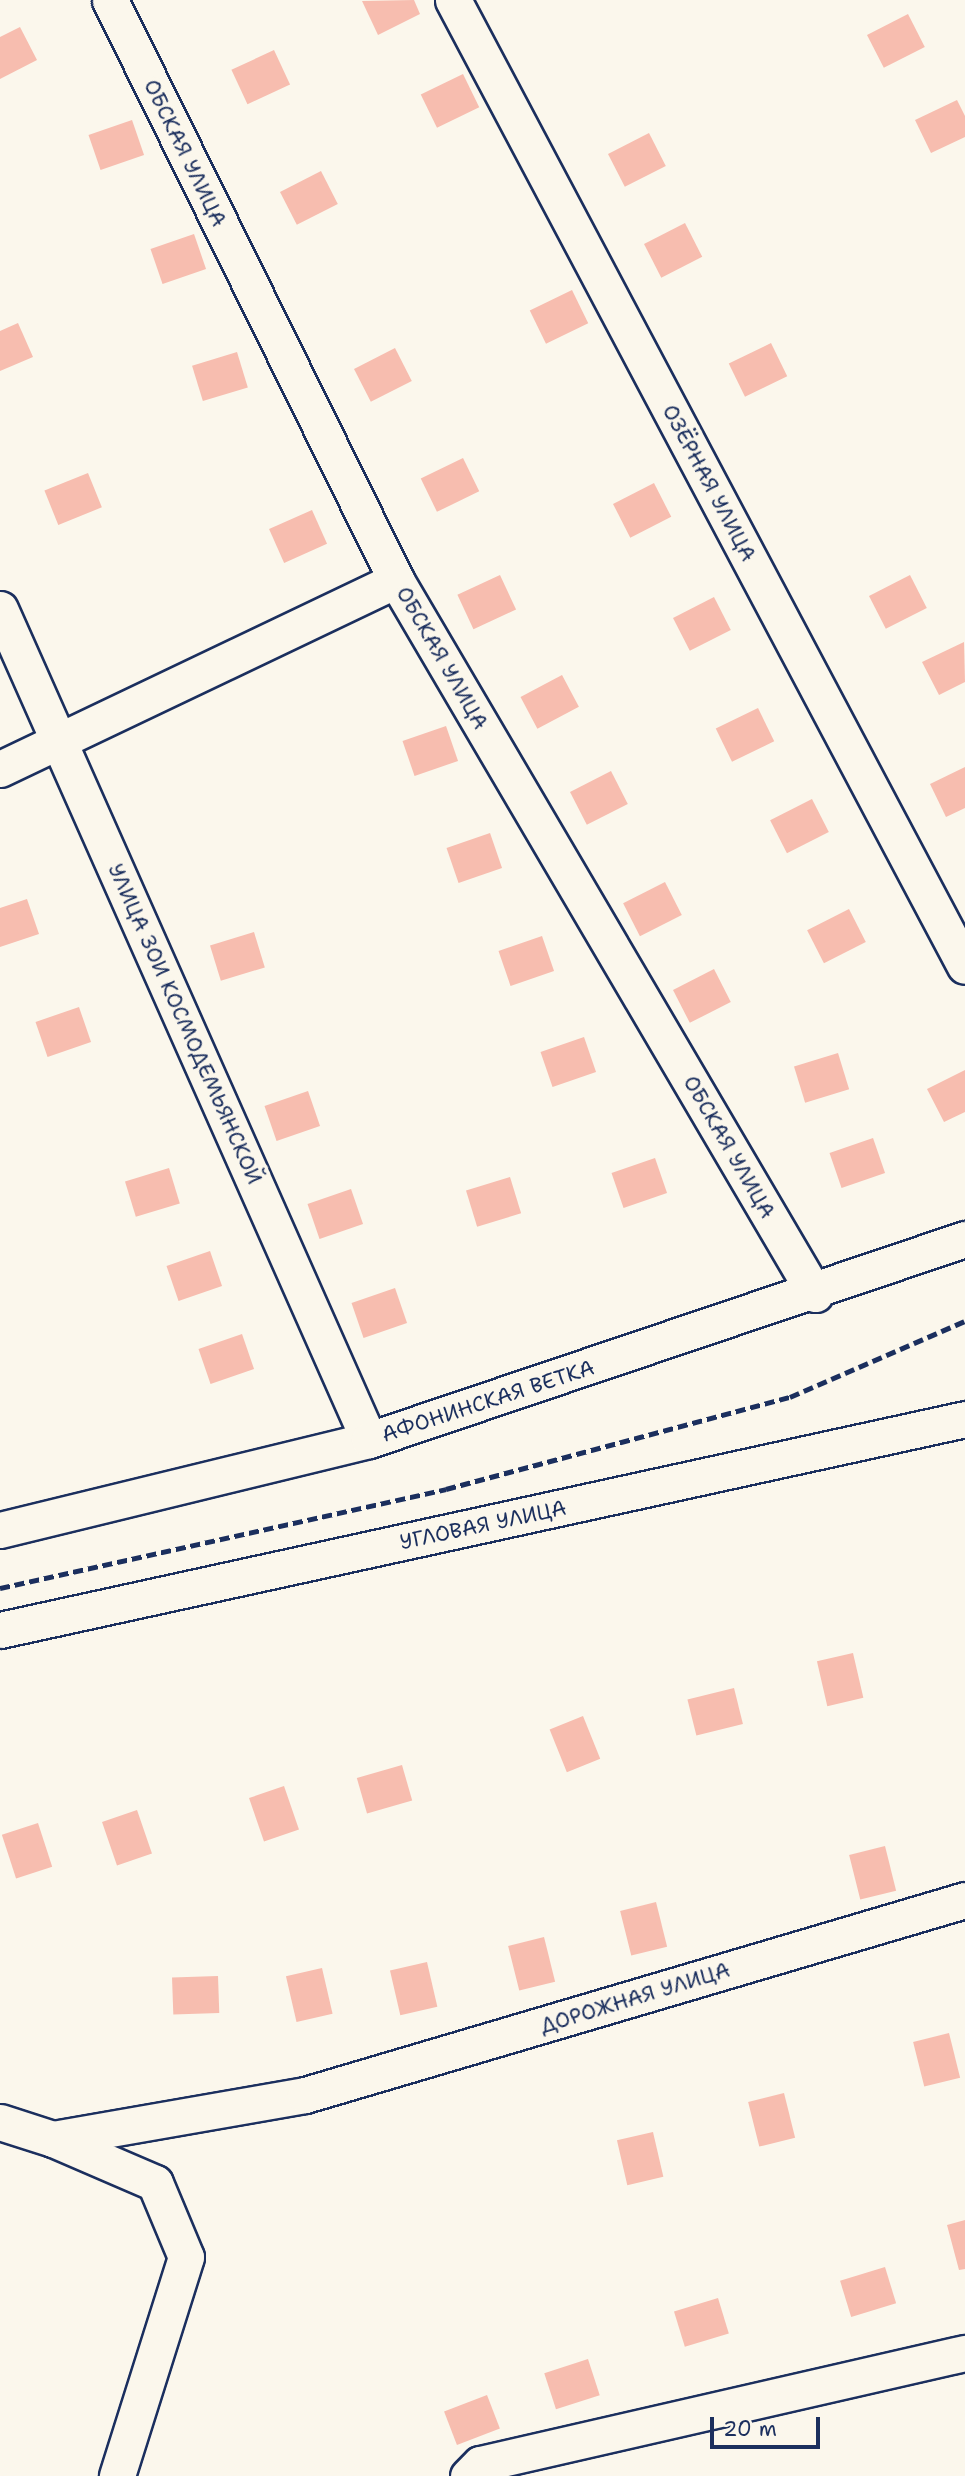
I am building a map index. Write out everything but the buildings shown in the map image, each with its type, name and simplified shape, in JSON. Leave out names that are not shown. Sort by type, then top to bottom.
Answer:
[{"type":"street","name":"ОБСКАЯ УЛИЦА","points":[[110,0],[396,580],[815,1294]]},
{"type":"street","name":"ОЗЁРНАЯ УЛИЦА","points":[[453,0],[965,966]]},
{"type":"street","points":[[0,769],[396,580]]},
{"type":"street","name":"УЛИЦА ЗОИ КОСМОДЕМЬЯНСКОЙ","points":[[0,609],[369,1440]]},
{"type":"street","name":"АФОНИНСКАЯ ВЕТКА","points":[[0,1530],[369,1440],[815,1294],[965,1239]]},
{"type":"street","name":"УГЛОВАЯ УЛИЦА","points":[[0,1630],[962,1426]]},
{"type":"street","name":"ДОРОЖНАЯ УЛИЦА","points":[[53,2139],[305,2095],[965,1900]]},
{"type":"street","points":[[0,2122],[53,2139],[155,2183],[186,2257],[117,2476]]},
{"type":"street","points":[[474,2470],[965,2353]]},
{"type":"railway","points":[[0,1588],[446,1489],[790,1397],[965,1321]]}]
